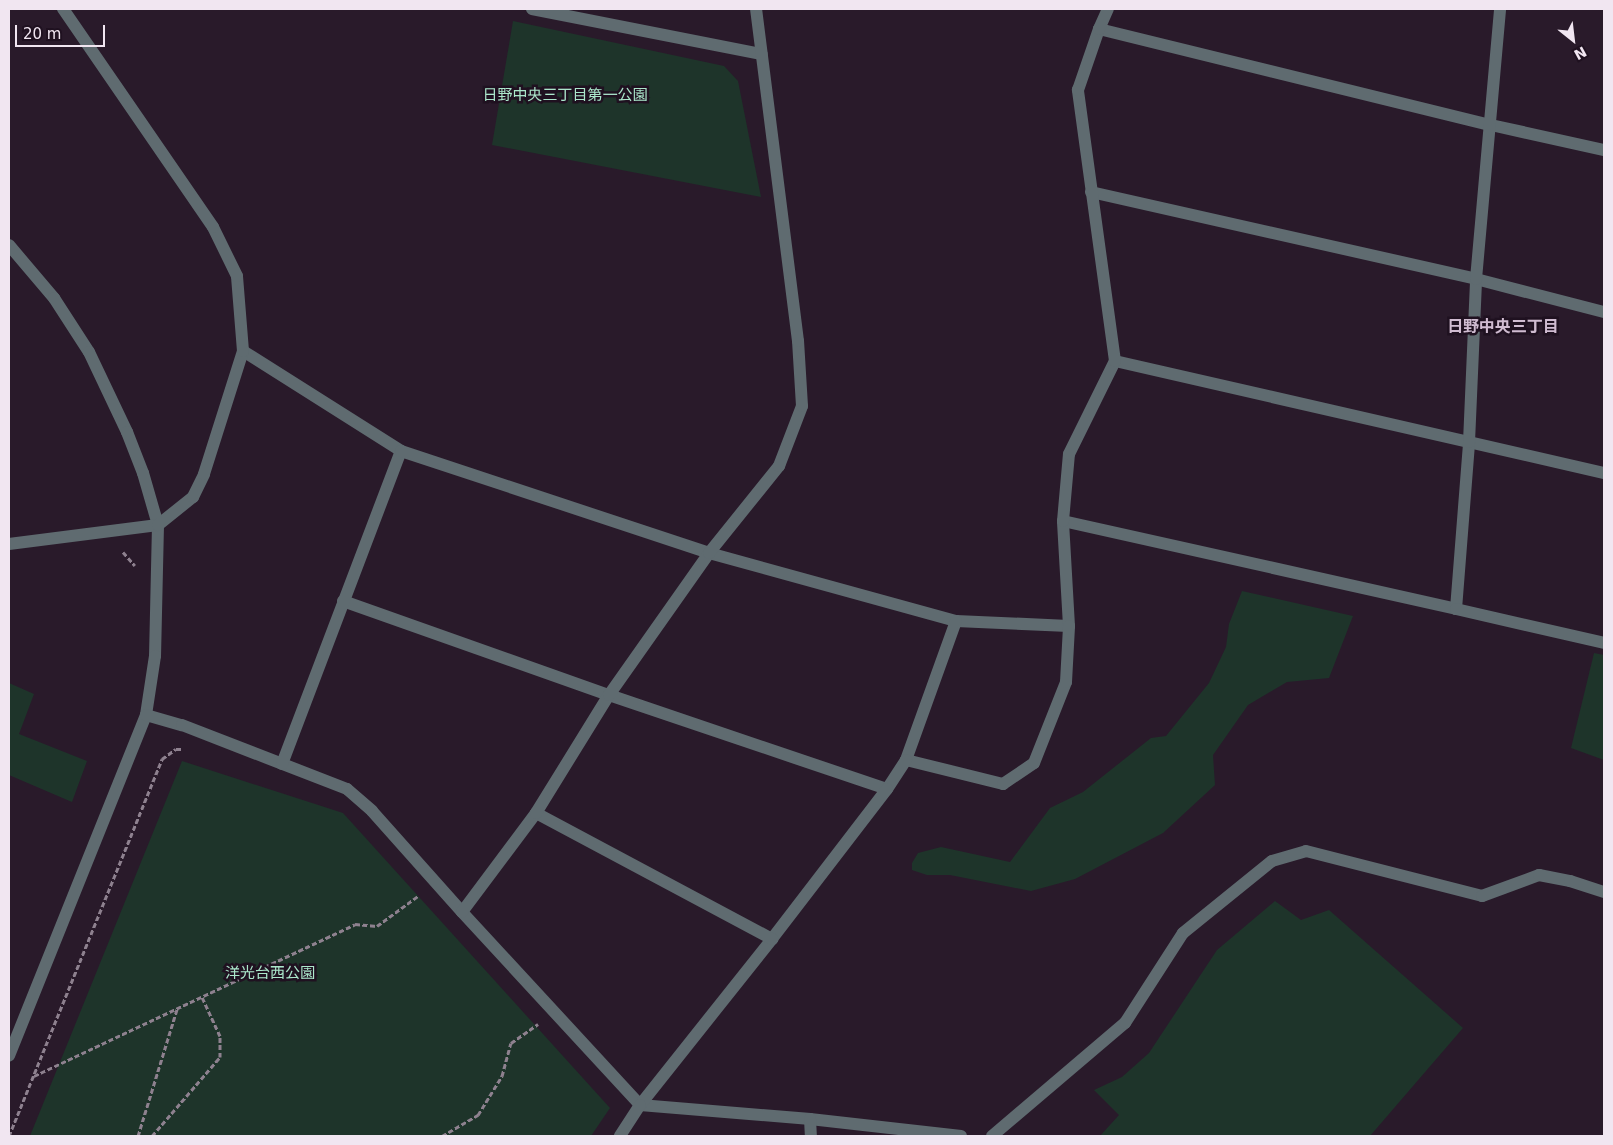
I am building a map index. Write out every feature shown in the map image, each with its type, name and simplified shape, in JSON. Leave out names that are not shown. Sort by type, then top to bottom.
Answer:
[{"type":"street","points":[[9,544],[158,525],[193,497],[204,474],[242,351],[237,276],[212,227],[63,9]]},
{"type":"street","points":[[532,9],[762,54]]},
{"type":"street","points":[[462,912],[536,813],[609,695],[709,553],[779,466],[802,406],[798,342],[756,9]]},
{"type":"street","points":[[906,760],[1003,784],[1034,763],[1066,682],[1069,626],[1063,521],[1069,454],[1115,361],[1078,90],[1108,9]]},
{"type":"street","points":[[1456,609],[1469,442],[1476,279],[1500,9]]},
{"type":"street","points":[[1099,29],[1491,125],[1604,150]]},
{"type":"street","points":[[1091,192],[1476,279],[1604,312]]},
{"type":"street","points":[[9,245],[54,298],[89,352],[130,440],[143,473],[158,525],[155,656],[146,715],[9,1056]]},
{"type":"street","points":[[242,351],[401,451],[709,553],[956,621],[1069,626]]},
{"type":"street","points":[[1115,361],[1604,474]]},
{"type":"street","points":[[282,764],[401,451]]},
{"type":"street","points":[[1063,521],[1604,643]]},
{"type":"street","points":[[343,601],[609,695],[887,789]]},
{"type":"street","points":[[620,1136],[640,1105],[772,939],[887,789],[906,760],[956,621]]},
{"type":"street","points":[[146,715],[182,725],[347,789],[372,811],[462,912],[640,1105],[810,1119],[960,1136]]},
{"type":"street","points":[[536,813],[772,939]]},
{"type":"street","points":[[992,1136],[1126,1023],[1183,932],[1272,860],[1306,851],[1482,896],[1539,875],[1570,881],[1604,892]]},
{"type":"street","points":[[810,1119],[811,1136]]},
{"type":"path","points":[[117,544],[136,568]]},
{"type":"path","points":[[9,1136],[162,759],[176,749],[189,748]]},
{"type":"path","points":[[34,1076],[355,924],[377,926],[420,895]]},
{"type":"path","points":[[152,1136],[220,1056],[220,1036],[202,997]]},
{"type":"path","points":[[138,1136],[177,1008]]},
{"type":"path","points":[[442,1136],[478,1115],[502,1076],[511,1044],[542,1021]]},
{"type":"green space","name":"日野中央三丁目第一公園","points":[[513,21],[724,66],[738,81],[761,197],[492,145]]},
{"type":"green space","points":[[1242,591],[1353,616],[1329,678],[1287,682],[1248,705],[1213,755],[1215,785],[1163,833],[1075,879],[1031,891],[950,875],[927,875],[912,870],[912,863],[918,853],[941,847],[1010,862],[1050,808],[1083,792],[1151,738],[1166,736],[1209,683],[1226,647],[1229,624]]},
{"type":"green space","points":[[1594,653],[1604,655],[1604,760],[1571,748]]},
{"type":"green space","points":[[9,683],[34,694],[19,734],[87,761],[72,802],[9,775]]},
{"type":"green space","name":"洋光台西公園","points":[[182,761],[343,813],[610,1108],[591,1136],[30,1136]]},
{"type":"green space","points":[[1275,901],[1301,920],[1329,910],[1463,1028],[1370,1136],[1100,1136],[1119,1115],[1094,1090],[1122,1077],[1149,1053],[1217,950]]},
{"type":"district","name":"日野中央三丁目","points":[[1503,327]]}]
